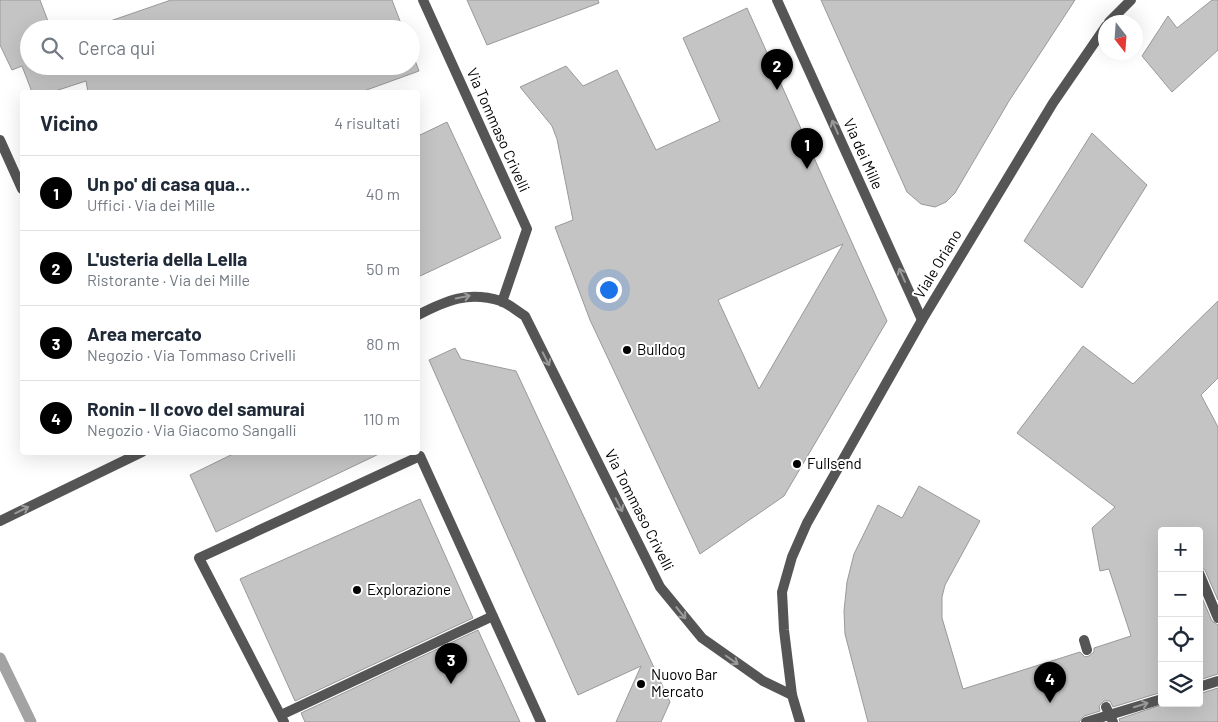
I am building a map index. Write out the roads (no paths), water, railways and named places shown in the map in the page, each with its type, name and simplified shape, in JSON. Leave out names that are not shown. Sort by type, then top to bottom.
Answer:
[{"type":"street","name":"Via Tommaso Crivelli","points":[[424,0],[527,229],[502,302]]},
{"type":"street","name":"Via dei Mille","points":[[777,0],[922,320]]},
{"type":"street","points":[[1116,15],[1130,0]]},
{"type":"street","name":"Viale Oriano","points":[[800,722],[792,695],[784,630],[782,592],[792,557],[807,523],[922,320],[1053,103],[1098,38]]},
{"type":"street","points":[[0,140],[20,185]]},
{"type":"street","name":"Via Tommaso Crivelli","points":[[420,314],[445,301],[472,295],[502,302],[525,316],[660,587],[702,638],[763,681],[792,695]]},
{"type":"street","points":[[0,521],[136,455]]},
{"type":"street","points":[[493,616],[283,719],[199,558],[420,456],[493,616],[541,722]]},
{"type":"street","points":[[1203,582],[1218,618]]},
{"type":"street","points":[[1203,686],[1218,681]]},
{"type":"street","points":[[1086,722],[1158,700]]},
{"type":"waterway","points":[[0,658],[31,722]]},
{"type":"place","name":"L'usteria della Lella","points":[[777,90]]},
{"type":"place","name":"Un po' di casa qua...","points":[[807,169]]},
{"type":"place","name":"Bulldog","points":[[627,350]]},
{"type":"place","name":"Fullsend","points":[[797,464]]},
{"type":"place","name":"Explorazione","points":[[357,590]]},
{"type":"place","name":"Area mercato","points":[[451,684]]},
{"type":"place","name":"Nuovo Bar Mercato","points":[[641,684]]},
{"type":"place","name":"Ronin - Il covo del samurai","points":[[1050,703]]}]
